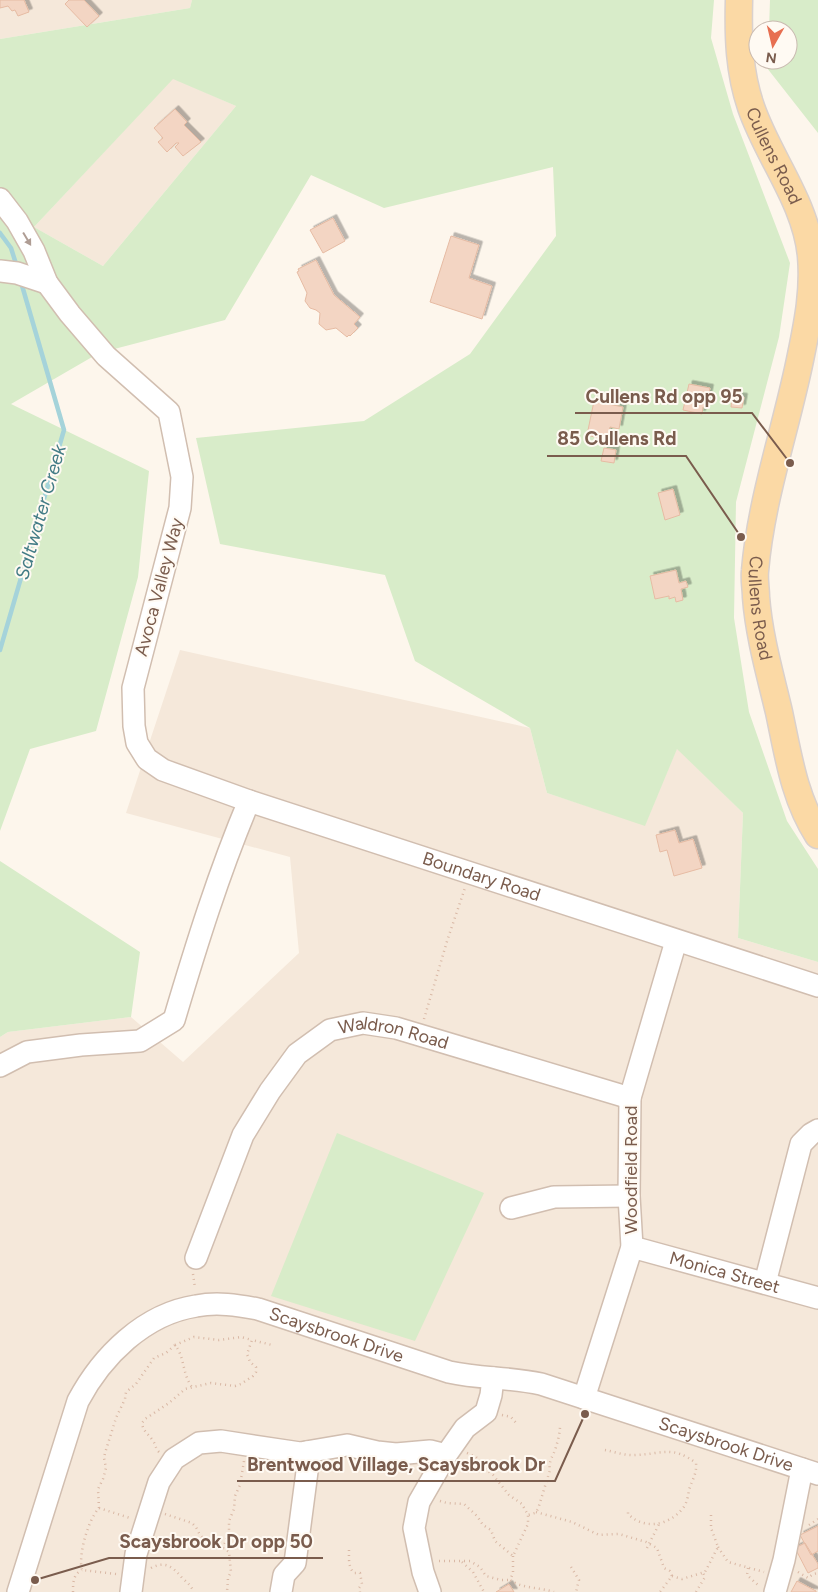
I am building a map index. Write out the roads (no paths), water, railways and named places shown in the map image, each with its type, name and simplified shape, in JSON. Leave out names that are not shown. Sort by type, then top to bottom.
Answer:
[{"type":"main road","name":"Cullens Road","points":[[739,0],[738,37],[742,72],[752,109],[798,209],[810,252],[812,288],[810,310],[798,372],[762,524],[755,573],[758,620],[796,789],[812,826],[818,835]]},
{"type":"street","points":[[0,199],[17,221],[34,250],[47,283]]},
{"type":"street","points":[[0,271],[17,273],[47,283]]},
{"type":"street","name":"Avoca Valley Way","points":[[47,283],[70,314],[106,356],[169,412],[182,477],[180,508],[132,688],[137,744],[148,759]]},
{"type":"street","name":"Boundary Road","points":[[148,759],[163,770],[249,801],[818,986]]},
{"type":"street","points":[[0,1066],[27,1052],[81,1045],[140,1041],[174,1020],[208,908],[227,853],[249,801]]},
{"type":"street","name":"Woodfield Road","points":[[584,1398],[632,1246],[629,1196],[630,1098],[676,941]]},
{"type":"street","name":"Waldron Road","points":[[196,1258],[242,1135],[270,1091],[297,1054],[330,1030],[363,1022],[396,1028],[630,1098]]},
{"type":"street","points":[[765,1283],[801,1144],[818,1130]]},
{"type":"street","points":[[511,1208],[554,1197],[629,1196]]},
{"type":"street","name":"Monica Street","points":[[632,1246],[818,1298]]},
{"type":"street","name":"Scaysbrook Drive","points":[[18,1592],[78,1401],[87,1384],[97,1369],[123,1342],[152,1322],[179,1309],[197,1305],[232,1304],[258,1309],[449,1372],[472,1377],[526,1380],[810,1472]]},
{"type":"street","points":[[430,1592],[421,1564],[414,1528],[419,1502],[455,1454],[466,1428],[486,1412],[493,1378]]},
{"type":"street","points":[[133,1580],[136,1554],[159,1482],[174,1459],[199,1443],[221,1441],[300,1453],[347,1445],[396,1454],[430,1451],[455,1454]]},
{"type":"street","points":[[281,1592],[284,1575],[294,1563],[308,1464],[307,1452]]},
{"type":"street","points":[[775,1582],[810,1472]]},
{"type":"waterway","name":"Saltwater Creek","points":[[0,233],[11,248],[17,267]]},
{"type":"waterway","name":"Saltwater Creek","points":[[0,650],[64,430],[21,282]]},
{"type":"place","name":"Cullens Rd opp 95","points":[[790,463]]},
{"type":"place","name":"85 Cullens Rd","points":[[741,537]]},
{"type":"place","name":"Brentwood Village, Scaysbrook Dr","points":[[585,1414]]},
{"type":"place","name":"Scaysbrook Dr opp 50","points":[[35,1580]]}]
